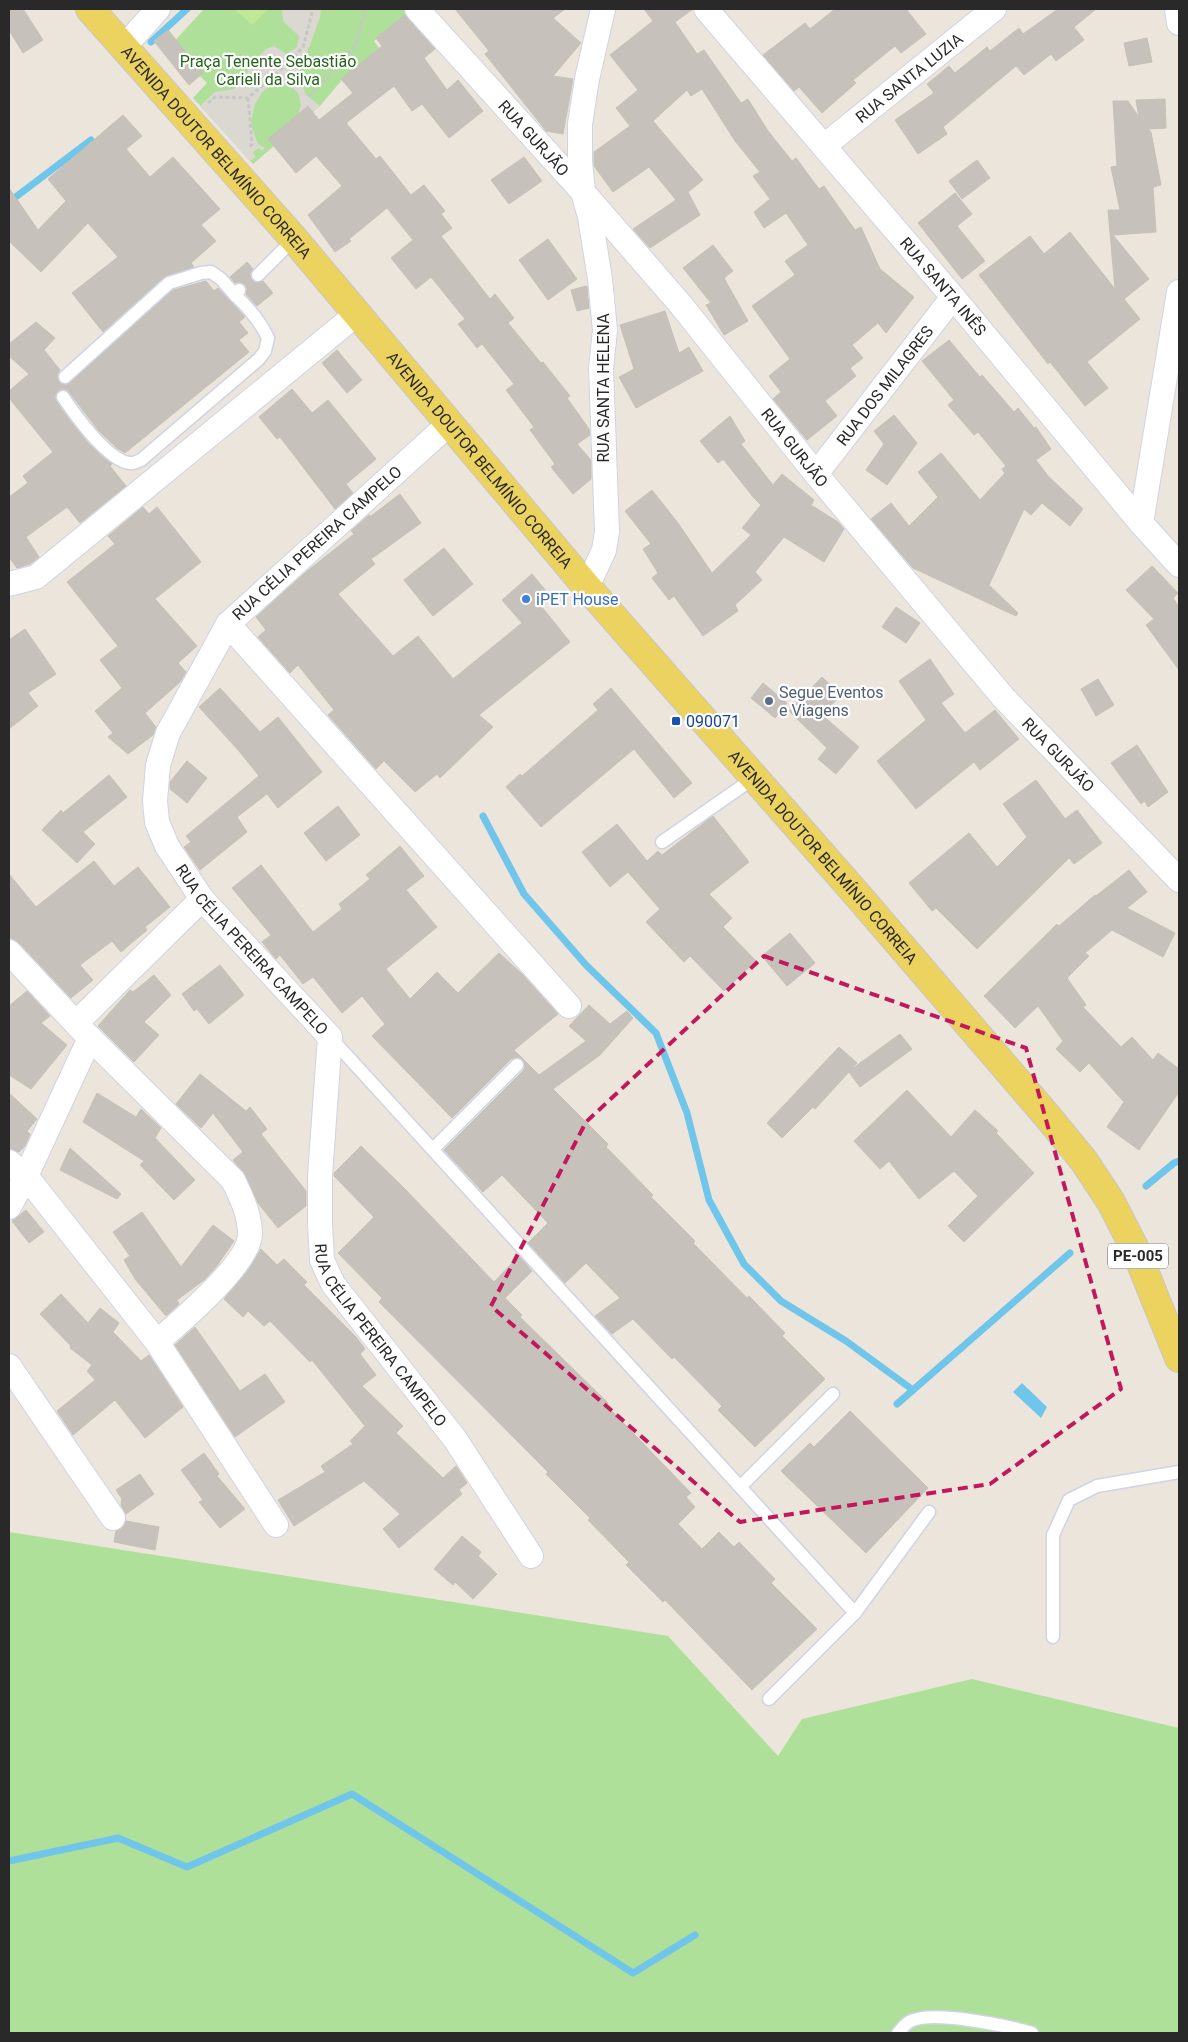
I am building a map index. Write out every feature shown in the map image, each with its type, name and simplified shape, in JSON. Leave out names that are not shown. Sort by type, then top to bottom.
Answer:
[{"type":"main road","name":"AVENIDA DOUTOR BELMÍNIO CORREIA","points":[[90,9],[358,313],[587,587],[996,1057],[1084,1162],[1123,1223],[1150,1284],[1179,1358]]},
{"type":"street","points":[[124,47],[158,9]]},
{"type":"street","name":"RUA GURJÃO","points":[[417,9],[583,192],[681,305],[816,474],[1003,697],[1179,880]]},
{"type":"street","name":"RUA SANTA HELENA","points":[[587,587],[604,550],[607,532],[601,368],[605,330],[590,217],[583,192],[580,161],[580,124],[587,79],[603,9]]},
{"type":"street","name":"RUA SANTA INÊS","points":[[706,9],[953,297],[1141,523],[1179,565]]},
{"type":"street","name":"RUA SANTA LUZIA","points":[[824,146],[994,9]]},
{"type":"street","points":[[1177,9],[1179,22]]},
{"type":"street","points":[[1141,523],[1179,292]]},
{"type":"street","name":"RUA DOS MILAGRES","points":[[816,474],[953,297]]},
{"type":"street","points":[[9,584],[36,577],[358,313]]},
{"type":"street","name":"RUA CÉLIA PEREIRA CAMPELO","points":[[450,423],[228,624],[168,733],[158,765],[155,801],[157,822],[167,846],[202,899],[330,1037],[320,1175],[322,1260],[333,1284],[455,1439],[531,1556]]},
{"type":"street","points":[[228,624],[569,1006]]},
{"type":"street","points":[[9,1207],[17,1169],[83,1030],[202,899]]},
{"type":"street","points":[[9,952],[83,1030],[233,1180],[246,1208],[250,1235],[237,1265],[186,1317],[157,1342]]},
{"type":"street","points":[[17,1169],[157,1342],[276,1525]]},
{"type":"street","points":[[9,1366],[113,1518]]},
{"type":"lane","points":[[258,275],[294,239]]},
{"type":"lane","points":[[63,397],[104,448],[121,461],[129,463],[141,460],[259,359],[265,351],[268,338],[257,318],[237,293],[221,278],[211,272],[186,277],[169,284],[66,377]]},
{"type":"lane","points":[[662,842],[754,778]]},
{"type":"lane","points":[[330,1037],[855,1613]]},
{"type":"lane","points":[[432,1149],[517,1065]]},
{"type":"lane","points":[[740,1487],[833,1394]]},
{"type":"lane","points":[[1053,1637],[1053,1534],[1069,1500],[1097,1486],[1179,1472]]},
{"type":"lane","points":[[769,1699],[855,1613],[929,1512]]},
{"type":"lane","points":[[898,2033],[909,2022],[929,2016],[973,2021],[1032,2033]]},
{"type":"path","points":[[189,121],[215,97],[248,98],[284,67],[303,47],[313,9]]},
{"type":"path","points":[[309,97],[355,46],[366,9]]},
{"type":"path","points":[[232,169],[252,144],[248,98]]},
{"type":"highlighted area","points":[[764,956],[1026,1048],[1121,1389],[990,1484],[740,1522],[491,1306],[586,1122]]},
{"type":"green space","name":"Praça Tenente Sebastião Carieli da Silva","points":[[204,9],[405,9],[409,12],[374,41],[379,48],[341,81],[320,106],[253,164],[193,98],[207,83],[170,46]]},
{"type":"green space","points":[[235,9],[268,9],[252,25]]},
{"type":"green space","points":[[9,1532],[668,1636],[778,1756],[802,1719],[972,1679],[1179,1728],[1179,2033],[9,2033]]},
{"type":"shaded area","points":[[282,9],[321,9],[310,45],[301,64],[299,77],[306,95],[320,106],[294,128],[301,105],[298,93],[290,85],[275,83],[263,91],[255,104],[251,121],[258,144],[265,148],[262,151],[259,148],[253,152],[256,157],[250,161],[200,106],[215,92],[234,89],[245,81],[250,65],[266,49],[274,46],[286,54],[297,47],[299,36],[283,21]]},
{"type":"water","points":[[1022,1383],[1047,1407],[1041,1418],[1013,1392]]},
{"type":"building","points":[[9,9],[23,9],[43,40],[23,53],[9,30]]},
{"type":"building","points":[[455,9],[565,9],[553,18],[581,43],[553,76],[573,79],[563,134],[546,131],[485,54],[489,51]]},
{"type":"building","points":[[644,9],[693,9],[675,22],[697,54],[704,50],[741,103],[748,99],[768,131],[792,161],[796,158],[819,189],[824,186],[855,230],[861,227],[880,269],[914,297],[886,333],[878,323],[852,345],[863,358],[850,368],[856,376],[825,401],[837,416],[807,440],[773,399],[781,392],[769,376],[790,359],[752,306],[795,275],[785,261],[808,245],[786,213],[764,228],[754,212],[770,199],[753,176],[760,172],[735,141],[702,89],[691,96],[687,90],[653,121],[703,180],[688,192],[700,215],[650,248],[633,229],[676,200],[649,167],[613,192],[594,166],[594,152],[630,126],[616,108],[638,90],[610,55],[653,21]]},
{"type":"building","points":[[835,9],[906,9],[926,34],[901,53],[895,46],[853,80],[856,83],[822,113],[799,87],[794,91],[763,55],[805,23],[810,29]]},
{"type":"building","points":[[1058,9],[1096,9],[1074,27],[1084,40],[1056,61],[1051,54],[1024,75],[1016,66],[943,127],[947,134],[918,154],[895,120],[934,93],[927,84],[949,66],[955,73],[987,47],[990,51],[1019,28],[1023,34]]},
{"type":"building","points":[[405,15],[435,49],[424,58],[447,90],[458,80],[483,111],[449,138],[422,104],[412,111],[394,86],[346,123],[376,159],[380,156],[411,195],[424,185],[445,211],[441,214],[452,228],[441,236],[490,299],[495,294],[514,318],[508,323],[570,396],[567,398],[589,429],[590,435],[577,444],[591,460],[591,479],[573,494],[551,467],[555,464],[530,430],[534,427],[506,390],[514,384],[482,344],[477,348],[458,324],[465,319],[431,277],[416,289],[391,258],[413,240],[387,208],[349,239],[351,241],[335,252],[308,215],[342,186],[316,156],[296,173],[268,139],[308,106],[319,120],[353,93],[341,79],[382,46],[376,38]]},
{"type":"building","points":[[168,30],[203,73],[189,85],[154,41]]},
{"type":"building","points":[[1147,38],[1152,62],[1129,66],[1124,43]]},
{"type":"building","points":[[1165,99],[1166,128],[1148,129],[1151,132],[1161,185],[1153,187],[1156,232],[1113,235],[1149,279],[1124,299],[1140,319],[1087,362],[1108,388],[1085,406],[1050,362],[1048,364],[979,275],[1030,236],[1044,254],[1070,232],[1115,289],[1108,210],[1120,210],[1111,167],[1117,166],[1113,101],[1128,101],[1139,117],[1136,100]]},
{"type":"building","points":[[123,115],[142,136],[126,149],[150,177],[173,157],[220,209],[201,225],[216,241],[191,263],[194,267],[164,277],[103,332],[72,293],[118,257],[88,223],[41,272],[9,241],[9,188],[38,230],[66,201],[48,179]]},
{"type":"building","points":[[524,157],[542,181],[509,204],[491,180]]},
{"type":"building","points":[[977,160],[990,178],[962,199],[949,181]]},
{"type":"building","points":[[955,193],[972,214],[957,226],[985,261],[962,279],[918,223]]},
{"type":"building","points":[[548,239],[577,279],[548,300],[519,260]]},
{"type":"building","points":[[713,245],[733,271],[724,278],[748,321],[724,335],[706,305],[711,303],[683,268]]},
{"type":"building","points":[[247,262],[253,269],[250,273],[252,280],[256,283],[263,281],[273,293],[257,306],[246,294],[247,288],[244,284],[240,282],[235,283],[230,277]]},
{"type":"building","points":[[206,281],[214,291],[218,288],[245,317],[239,322],[248,333],[239,340],[249,352],[125,453],[99,431],[69,392],[63,389],[58,391],[55,398],[62,410],[87,442],[112,464],[110,466],[126,486],[80,523],[67,507],[26,537],[39,557],[30,564],[17,568],[9,557],[9,497],[28,483],[23,476],[53,452],[9,398],[9,391],[29,374],[9,356],[9,344],[36,322],[55,338],[44,350],[60,370],[57,375],[59,382],[67,385],[173,290]]},
{"type":"building","points":[[587,286],[589,308],[577,311],[571,290]]},
{"type":"building","points":[[665,311],[679,353],[689,347],[703,371],[636,408],[619,377],[634,369],[620,325]]},
{"type":"building","points":[[949,340],[980,377],[982,375],[1014,412],[1018,408],[1034,428],[1036,427],[1051,449],[1036,460],[1048,476],[1083,509],[1070,526],[1042,503],[1031,515],[1024,509],[989,585],[1018,613],[1016,616],[913,568],[871,519],[891,503],[909,526],[938,497],[918,472],[941,453],[980,500],[1005,473],[1002,469],[1006,466],[978,432],[974,435],[948,405],[954,400],[922,361]]},
{"type":"building","points":[[337,350],[362,380],[347,393],[322,363]]},
{"type":"building","points":[[292,389],[312,413],[328,400],[376,459],[346,484],[353,493],[335,509],[280,437],[277,439],[259,417]]},
{"type":"building","points":[[894,415],[917,443],[887,485],[866,470],[884,444],[874,431]]},
{"type":"building","points":[[730,416],[745,441],[741,444],[773,485],[782,474],[814,500],[811,505],[838,522],[844,529],[824,562],[784,537],[755,572],[762,580],[735,605],[738,611],[703,636],[674,596],[669,600],[652,578],[658,573],[643,549],[651,544],[625,511],[652,490],[678,523],[712,573],[751,535],[742,528],[761,505],[723,459],[718,463],[700,441]]},
{"type":"building","points":[[400,494],[421,523],[371,559],[375,564],[338,594],[393,656],[418,636],[453,679],[522,623],[502,600],[532,574],[551,597],[541,606],[570,642],[479,715],[493,727],[440,778],[437,774],[415,792],[384,761],[376,769],[328,715],[334,710],[298,665],[290,673],[258,637],[266,630],[256,617],[306,572],[354,534],[351,531],[369,515],[371,516]]},
{"type":"building","points":[[143,507],[149,514],[157,507],[201,562],[155,599],[197,646],[178,663],[186,672],[180,682],[145,713],[156,727],[153,735],[128,754],[108,737],[113,733],[95,711],[122,688],[100,660],[118,646],[67,582],[115,544],[108,536]]},
{"type":"building","points":[[444,548],[473,584],[433,616],[404,580]]},
{"type":"building","points":[[1152,566],[1178,593],[1173,598],[1179,607],[1179,670],[1146,625],[1154,619],[1126,590]]},
{"type":"building","points":[[896,607],[920,623],[906,643],[882,627]]},
{"type":"building","points":[[25,629],[56,674],[28,693],[38,706],[9,729],[9,640]]},
{"type":"building","points":[[930,659],[954,694],[941,703],[965,733],[995,710],[1019,739],[980,770],[974,762],[916,809],[877,761],[926,720],[899,681]]},
{"type":"building","points":[[822,677],[841,695],[822,715],[859,747],[836,774],[818,759],[827,748],[789,711]]},
{"type":"building","points":[[1098,679],[1114,705],[1096,716],[1081,689]]},
{"type":"building","name":"Segue Eventos e Viagens","points":[[763,683],[787,703],[775,718],[751,698]]},
{"type":"building","points":[[220,688],[260,732],[278,717],[322,772],[278,808],[267,794],[237,817],[247,832],[200,870],[184,847],[191,842],[186,836],[259,776],[199,707]]},
{"type":"building","points":[[611,688],[692,783],[674,798],[634,749],[541,827],[506,787],[520,774],[522,776],[598,710],[593,704]]},
{"type":"building","points":[[1137,745],[1168,792],[1148,807],[1145,801],[1141,804],[1111,763]]},
{"type":"building","points":[[187,761],[207,778],[187,803],[170,789],[170,782]]},
{"type":"building","points":[[109,775],[127,797],[83,832],[95,844],[77,863],[42,830],[61,810],[63,813]]},
{"type":"building","points":[[1036,780],[1065,819],[1077,810],[1102,843],[1074,864],[1069,858],[977,949],[936,908],[932,911],[909,883],[969,833],[997,867],[1027,837],[1003,804]]},
{"type":"building","points":[[338,806],[360,835],[326,861],[304,833]]},
{"type":"building","points":[[713,816],[749,862],[709,894],[732,918],[723,927],[756,961],[724,991],[690,956],[684,962],[646,922],[660,909],[628,872],[610,887],[582,852],[617,824],[647,861],[658,851],[662,855]]},
{"type":"building","points":[[400,846],[424,876],[406,890],[437,927],[386,969],[410,999],[437,972],[458,993],[499,953],[522,974],[558,1014],[514,1050],[539,1075],[586,1041],[569,1026],[589,1005],[610,1024],[627,1011],[633,1018],[600,1055],[553,1089],[608,1144],[606,1147],[653,1195],[651,1197],[695,1241],[693,1243],[747,1298],[749,1296],[785,1333],[782,1336],[825,1379],[755,1447],[718,1410],[722,1406],[633,1319],[612,1334],[595,1316],[620,1298],[586,1263],[565,1283],[528,1243],[548,1223],[502,1175],[483,1192],[444,1150],[523,1071],[525,1067],[523,1060],[519,1057],[511,1059],[452,1118],[372,1036],[385,1024],[362,996],[342,1013],[313,977],[303,984],[280,955],[276,959],[262,942],[271,935],[232,888],[261,865],[313,932],[342,909],[339,904],[370,879],[366,875]]},
{"type":"building","points":[[94,861],[114,886],[138,867],[170,907],[145,927],[147,930],[121,952],[112,941],[80,965],[93,980],[71,998],[19,943],[9,937],[9,874],[36,907]]},
{"type":"building","points":[[1129,870],[1147,892],[1127,908],[1175,933],[1163,957],[1112,930],[1085,953],[1089,956],[1067,978],[1086,1005],[1083,1007],[1121,1047],[1132,1037],[1153,1060],[1158,1053],[1179,1069],[1179,1092],[1139,1150],[1107,1127],[1124,1102],[1089,1063],[1080,1072],[1056,1049],[1063,1041],[1038,1006],[1015,1028],[984,996],[1057,924],[1059,926],[1095,895]]},
{"type":"building","points":[[790,933],[815,963],[787,986],[762,956]]},
{"type":"building","points":[[220,965],[244,995],[209,1024],[197,1009],[194,1011],[182,994]]},
{"type":"building","points":[[154,975],[171,995],[144,1022],[159,1035],[134,1062],[98,1026],[130,990],[133,992]]},
{"type":"building","points":[[27,991],[50,1016],[41,1023],[67,1045],[31,1089],[9,1075],[9,1006]]},
{"type":"building","points":[[900,1034],[912,1049],[860,1087],[849,1072],[815,1109],[813,1107],[782,1138],[767,1123],[839,1047],[857,1063],[849,1071]]},
{"type":"building","points":[[200,1074],[246,1111],[250,1107],[267,1129],[261,1134],[306,1191],[306,1206],[278,1228],[258,1203],[245,1174],[233,1160],[243,1152],[213,1113],[201,1128],[176,1104]]},
{"type":"building","points":[[907,1090],[951,1137],[975,1110],[998,1131],[996,1133],[1034,1173],[964,1242],[948,1226],[978,1196],[954,1171],[919,1199],[889,1161],[880,1169],[854,1141]]},
{"type":"building","points":[[9,1093],[37,1119],[27,1131],[30,1134],[25,1146],[19,1152],[9,1149]]},
{"type":"building","points":[[97,1093],[136,1117],[141,1109],[161,1128],[155,1138],[195,1180],[174,1200],[140,1165],[144,1161],[83,1122]]},
{"type":"building","points":[[361,1146],[494,1282],[519,1256],[532,1271],[505,1298],[522,1315],[520,1317],[608,1403],[606,1405],[691,1493],[686,1497],[695,1507],[678,1524],[702,1549],[719,1532],[734,1547],[739,1542],[775,1579],[771,1583],[817,1629],[752,1690],[665,1600],[663,1602],[626,1565],[629,1562],[588,1520],[590,1518],[546,1474],[548,1472],[379,1302],[382,1298],[338,1253],[374,1217],[334,1176],[334,1173]]},
{"type":"building","points":[[70,1148],[121,1194],[117,1199],[60,1170]]},
{"type":"building","points":[[26,1210],[44,1232],[29,1243],[12,1221]]},
{"type":"building","points":[[142,1212],[181,1267],[213,1225],[234,1241],[216,1267],[204,1280],[177,1300],[179,1304],[166,1316],[135,1279],[124,1260],[130,1256],[113,1232]]},
{"type":"building","points":[[261,1249],[277,1265],[284,1259],[307,1282],[304,1285],[356,1337],[365,1349],[360,1354],[376,1375],[362,1386],[403,1426],[396,1433],[443,1478],[456,1466],[467,1483],[459,1490],[462,1494],[399,1548],[383,1529],[400,1514],[364,1481],[294,1526],[278,1500],[325,1472],[321,1466],[353,1444],[350,1441],[365,1426],[312,1360],[310,1362],[270,1321],[264,1326],[248,1311],[243,1317],[224,1299],[249,1269]]},
{"type":"building","points":[[61,1294],[88,1323],[100,1308],[119,1323],[113,1332],[141,1361],[149,1355],[183,1407],[145,1438],[115,1400],[73,1435],[57,1411],[95,1380],[87,1371],[92,1365],[70,1348],[71,1346],[40,1314]]},
{"type":"building","points":[[195,1327],[240,1391],[265,1374],[285,1402],[235,1437],[175,1345]]},
{"type":"building","points":[[850,1411],[928,1488],[866,1553],[781,1471],[810,1443],[814,1447]]},
{"type":"building","points":[[204,1453],[219,1474],[217,1476],[245,1509],[220,1528],[199,1502],[203,1500],[181,1470]]},
{"type":"building","points":[[140,1474],[154,1494],[126,1514],[121,1505],[122,1499],[116,1490]]},
{"type":"building","points":[[126,1521],[159,1527],[155,1550],[114,1542],[116,1531],[121,1529]]},
{"type":"building","points":[[462,1536],[481,1552],[478,1556],[497,1574],[473,1599],[455,1582],[453,1585],[434,1569]]},
{"type":"waterway","points":[[151,42],[187,9]]},
{"type":"waterway","points":[[9,202],[91,140]]},
{"type":"waterway","points":[[483,816],[524,894],[586,965],[656,1033],[687,1113],[709,1200],[744,1264],[781,1301],[846,1341],[913,1390]]},
{"type":"waterway","points":[[1146,1186],[1179,1161]]},
{"type":"waterway","points":[[897,1404],[1070,1253]]},
{"type":"waterway","points":[[9,1861],[118,1838],[187,1867],[352,1794],[633,1973],[695,1935]]},
{"type":"place","name":"iPET House","points":[[526,599]]},
{"type":"place","name":"Segue Eventos e Viagens","points":[[769,701]]},
{"type":"place","name":"090071","points":[[676,721]]}]
